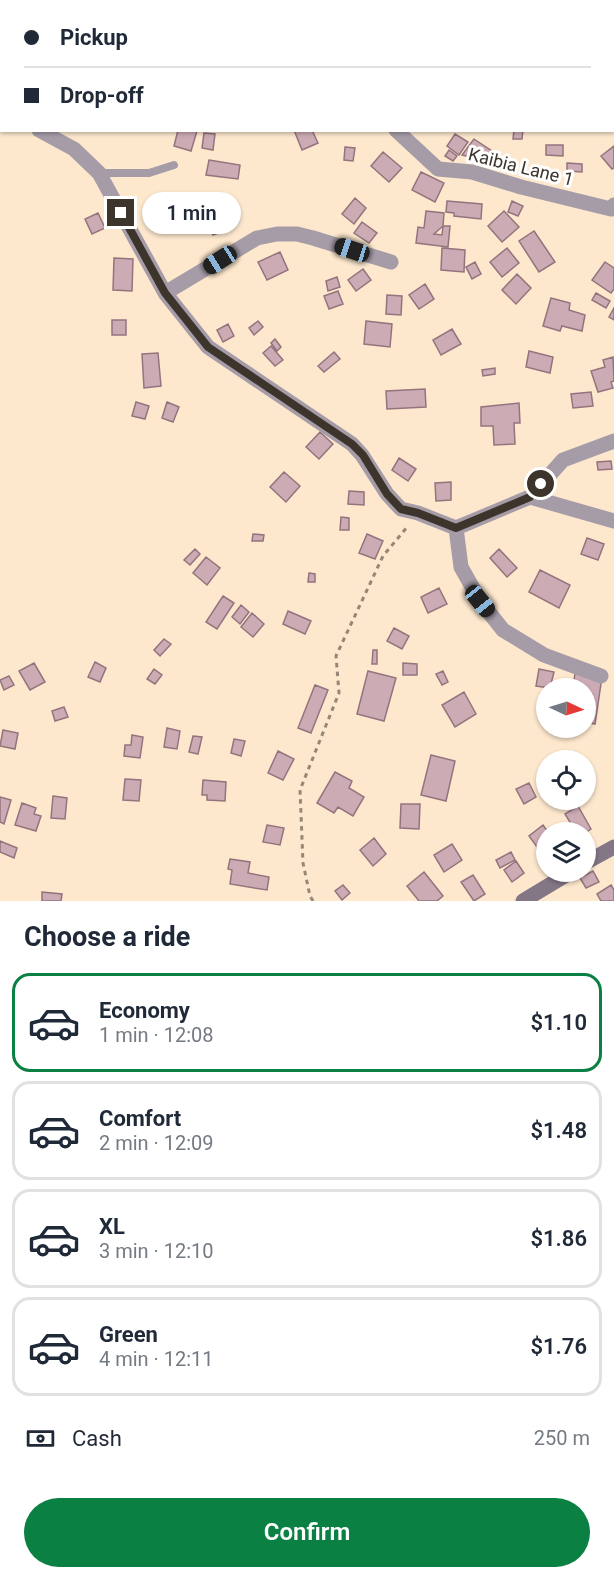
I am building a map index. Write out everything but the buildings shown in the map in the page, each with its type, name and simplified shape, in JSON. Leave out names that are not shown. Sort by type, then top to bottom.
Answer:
[{"type":"street","points":[[43,132],[74,149],[99,173],[165,293],[208,347],[352,444],[363,455],[387,494],[401,509],[456,528],[530,497],[562,460],[614,441]]},
{"type":"street","name":"Kaibia Lane 1","points":[[398,132],[438,169],[472,172],[521,187],[611,208],[614,206]]},
{"type":"street","points":[[165,293],[257,238],[277,234],[297,234],[391,262]]},
{"type":"street","points":[[530,497],[614,521]]},
{"type":"street","points":[[456,528],[461,567],[480,601],[503,630],[544,655],[602,675]]},
{"type":"street","points":[[596,857],[614,847]]},
{"type":"street","points":[[523,901],[554,882]]},
{"type":"lane","points":[[99,173],[149,172],[174,165]]},
{"type":"path","points":[[313,901],[303,863],[300,790],[339,693],[336,656],[383,556],[418,513]]},
{"type":"route","points":[[121,213],[165,293],[208,347],[352,444],[363,455],[387,494],[401,509],[456,528],[530,497],[541,484]]}]
